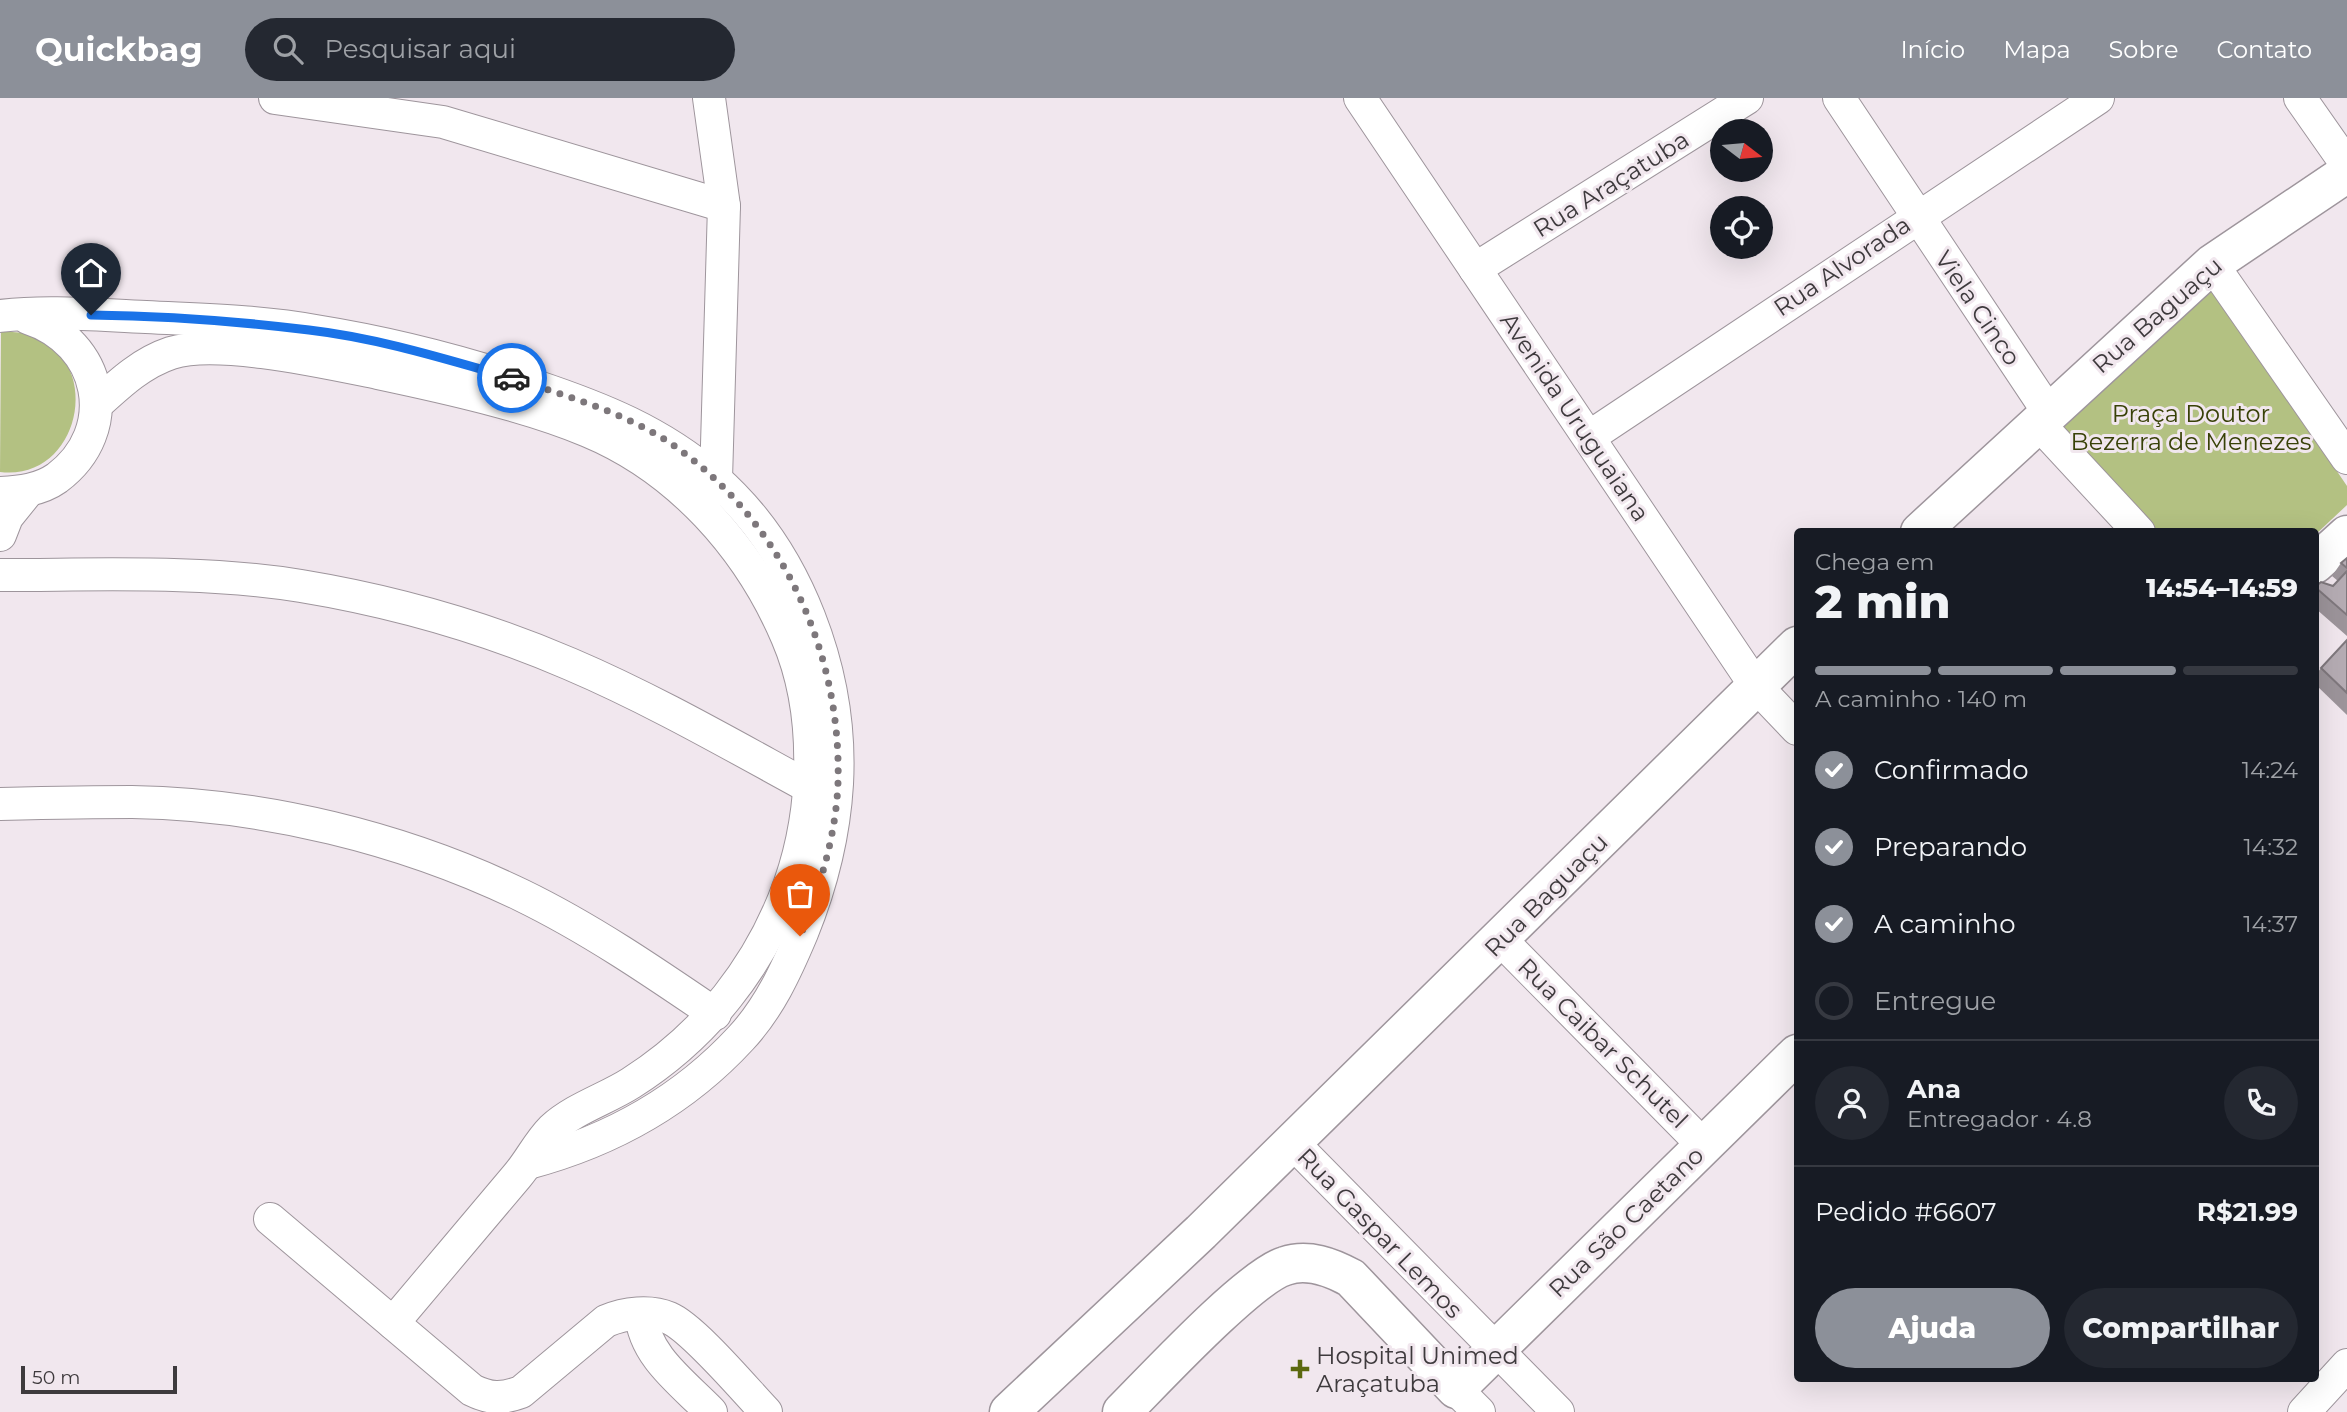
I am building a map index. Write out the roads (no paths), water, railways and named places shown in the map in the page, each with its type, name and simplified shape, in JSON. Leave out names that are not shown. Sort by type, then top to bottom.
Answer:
[{"type":"main road","name":"Rua Baguaçu","points":[[1924,528],[2212,264],[2347,173]]},
{"type":"main road","points":[[2319,560],[2347,535]]},
{"type":"main road","name":"Rua Baguaçu","points":[[1009,1412],[1293,1143],[1794,649]]},
{"type":"main road","name":"Rua São Caetano","points":[[1467,1401],[1495,1350],[1794,1057]]},
{"type":"main road","points":[[1122,1412],[1260,1280],[1285,1266],[1308,1263],[1329,1266],[1351,1278],[1467,1401]]},
{"type":"street","points":[[275,98],[443,122],[724,206]]},
{"type":"street","points":[[528,1163],[578,1150],[638,1122],[703,1076],[744,1035],[783,978],[809,915],[809,737],[802,687],[788,638],[736,548],[710,493],[724,206],[709,98]]},
{"type":"street","name":"Rua Araçatuba","points":[[1475,269],[1747,98]]},
{"type":"street","name":"Viela Cinco","points":[[1839,98],[1917,216],[2043,418],[2136,528]]},
{"type":"street","name":"Rua Alvorada","points":[[1588,437],[2098,98]]},
{"type":"street","points":[[2300,98],[2347,165]]},
{"type":"street","name":"Avenida Uruguaiana","points":[[1369,101],[1475,269],[1755,685],[1794,726]]},
{"type":"street","points":[[2212,264],[2347,458]]},
{"type":"street","points":[[8,314],[111,315],[206,320],[311,330],[411,349],[607,410],[663,439],[710,493],[767,539],[796,585],[820,649],[835,715],[838,783],[810,863],[748,970],[715,1014],[678,1049],[615,1093],[560,1122],[547,1134],[528,1163],[393,1323]]},
{"type":"street","points":[[0,535],[14,492],[55,480],[77,460],[91,434],[96,405],[93,380],[83,357],[68,338],[47,324],[8,314]]},
{"type":"street","points":[[96,405],[131,374],[173,352],[200,348],[317,361],[486,400],[588,431],[710,493]]},
{"type":"street","points":[[0,575],[202,578],[299,586],[390,604],[480,631],[569,663],[657,705],[809,787]]},
{"type":"street","points":[[0,804],[134,802],[215,808],[300,821],[373,841],[451,864],[522,895],[594,934],[715,1014]]},
{"type":"street","name":"Rua Caibar Schutel","points":[[1501,940],[1704,1146]]},
{"type":"street","points":[[678,1049],[703,1076]]},
{"type":"street","name":"Rua Gaspar Lemos","points":[[1293,1143],[1558,1412]]},
{"type":"street","points":[[270,1219],[472,1390],[488,1398],[507,1397],[521,1392],[606,1321],[621,1315],[653,1314],[681,1325],[766,1412]]},
{"type":"street","points":[[641,1314],[642,1329],[654,1353],[711,1412]]},
{"type":"street","points":[[2304,1412],[2347,1365]]},
{"type":"place","name":"Hospital Unimed Araçatuba","points":[[1300,1369]]},
{"type":"park label","name":"Praça Doutor Bezerra de Menezes","points":[[2191,427]]}]
